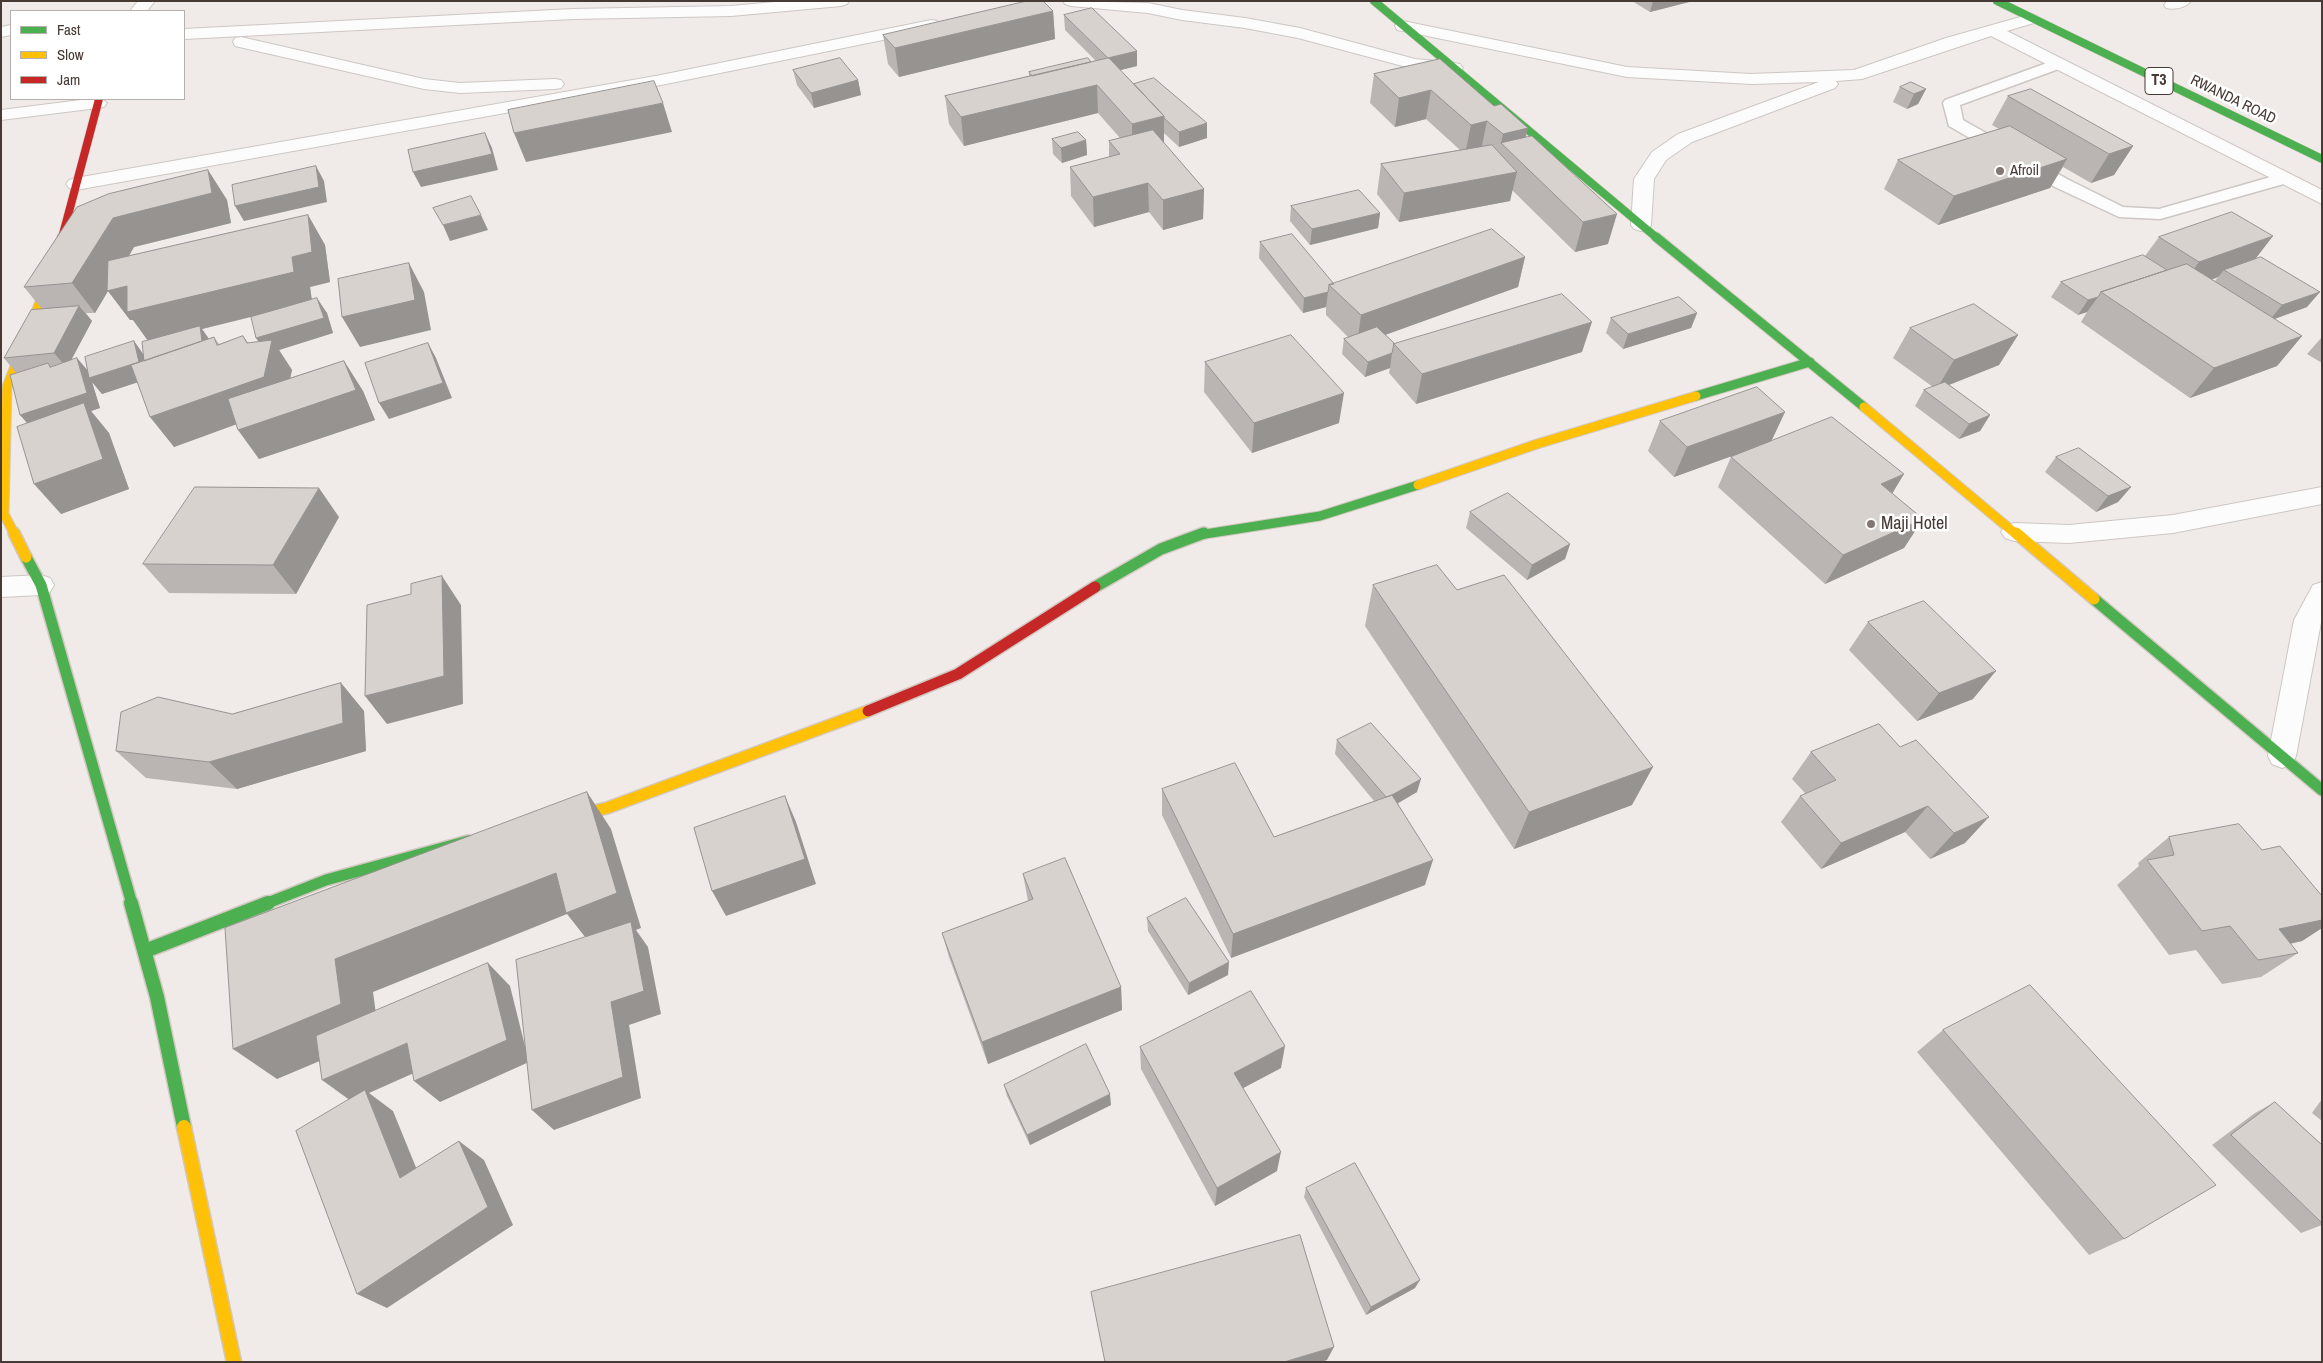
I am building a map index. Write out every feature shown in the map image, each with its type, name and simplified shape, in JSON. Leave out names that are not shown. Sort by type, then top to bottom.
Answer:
[{"type":"main road","points":[[1374,1],[2322,790]]},
{"type":"main road","name":"RWANDA ROAD","points":[[1997,1],[2322,159]]},
{"type":"main road","points":[[98,101],[59,254],[7,387],[4,514],[42,585],[145,951],[157,998],[234,1362]]},
{"type":"main road","points":[[551,821],[617,804],[841,722],[958,674],[1025,630],[1151,553],[1186,539],[1238,526],[1287,522],[1355,506],[1537,444],[1810,362]]},
{"type":"main road","points":[[145,951],[326,880],[476,839]]},
{"type":"street","points":[[192,34],[573,14],[731,11],[841,1]]},
{"type":"street","points":[[1071,1],[1148,8],[1182,15],[1246,22],[1300,33],[1414,64],[1454,68]]},
{"type":"street","points":[[1641,224],[1644,179],[1659,156],[1685,138],[1729,120],[1856,75],[1952,42],[2031,19]]},
{"type":"street","points":[[76,184],[661,80],[952,21]]},
{"type":"street","points":[[1402,26],[1627,72],[1751,79],[1856,75]]},
{"type":"street","points":[[1992,30],[2322,198]]},
{"type":"street","points":[[192,34],[300,54],[398,79],[460,88],[661,80]]},
{"type":"street","points":[[1,115],[98,101]]},
{"type":"street","points":[[2014,532],[2069,534],[2173,524],[2322,495]]},
{"type":"street","points":[[1,586],[42,585]]},
{"type":"street","points":[[2282,756],[2307,620],[2322,592]]},
{"type":"lane","points":[[2058,64],[1951,103],[1955,122],[2061,183],[2119,212],[2160,214],[2281,178]]},
{"type":"building","points":[[1027,1],[1043,1],[1053,11],[895,48],[883,35]]},
{"type":"building","points":[[1092,8],[1137,51],[1108,58],[1064,15]]},
{"type":"building","points":[[840,58],[858,80],[811,93],[793,70]]},
{"type":"building","points":[[1088,58],[1091,62],[1032,76],[1029,72]]},
{"type":"building","points":[[1109,58],[1164,116],[1132,124],[1097,85],[961,117],[945,96]]},
{"type":"building","points":[[1440,59],[1494,106],[1501,104],[1528,128],[1503,134],[1487,121],[1471,125],[1431,90],[1399,98],[1374,74]]},
{"type":"building","points":[[1154,78],[1207,123],[1179,132],[1134,84]]},
{"type":"building","points":[[654,81],[663,103],[514,133],[508,110]]},
{"type":"building","points":[[1911,82],[1926,89],[1914,94],[1900,87]]},
{"type":"building","points":[[2031,89],[2133,146],[2109,154],[2008,96]]},
{"type":"building","points":[[2010,126],[2067,159],[1954,196],[1898,160]]},
{"type":"building","points":[[1153,130],[1204,189],[1163,200],[1148,183],[1093,197],[1070,167],[1120,154],[1109,141]]},
{"type":"building","points":[[1078,132],[1086,140],[1061,148],[1052,139]]},
{"type":"building","points":[[485,133],[492,154],[413,172],[408,150]]},
{"type":"building","points":[[1532,136],[1617,214],[1583,222],[1501,143]]},
{"type":"building","points":[[1492,145],[1517,172],[1404,193],[1381,164]]},
{"type":"building","points":[[316,166],[319,187],[235,206],[232,185]]},
{"type":"building","points":[[208,170],[212,193],[113,218],[72,283],[24,287],[77,207],[108,194]]},
{"type":"building","points":[[1359,190],[1380,213],[1312,229],[1291,206]]},
{"type":"building","points":[[471,196],[481,215],[443,225],[433,208]]},
{"type":"building","points":[[2232,212],[2273,236],[2199,262],[2159,237]]},
{"type":"building","points":[[308,215],[312,252],[292,257],[294,272],[127,312],[127,286],[107,291],[108,261]]},
{"type":"building","points":[[1492,229],[1525,257],[1361,315],[1329,285]]},
{"type":"building","points":[[1292,234],[1334,284],[1329,285],[1328,292],[1304,298],[1260,242]]},
{"type":"building","points":[[2143,255],[2167,270],[2101,292],[2098,297],[2088,300],[2061,282]]},
{"type":"building","points":[[2261,257],[2320,292],[2282,305],[2224,270]]},
{"type":"building","points":[[409,263],[415,300],[342,317],[338,279]]},
{"type":"building","points":[[2187,264],[2302,336],[2214,368],[2101,292]]},
{"type":"building","points":[[1562,294],[1592,322],[1422,374],[1394,344]]},
{"type":"building","points":[[1679,297],[1697,313],[1628,334],[1611,318]]},
{"type":"building","points":[[317,298],[324,318],[256,338],[251,317]]},
{"type":"building","points":[[1974,304],[2018,335],[1954,360],[1910,328]]},
{"type":"building","points":[[79,306],[54,353],[4,358],[31,310]]},
{"type":"building","points":[[200,326],[202,341],[144,361],[142,342]]},
{"type":"building","points":[[1377,327],[1394,343],[1392,353],[1368,362],[1344,339]]},
{"type":"building","points":[[1291,335],[1344,393],[1254,423],[1205,362]]},
{"type":"building","points":[[243,336],[247,343],[272,340],[264,377],[150,417],[131,365],[214,337],[217,345]]},
{"type":"building","points":[[134,341],[139,362],[89,378],[85,357]]},
{"type":"building","points":[[428,343],[443,383],[379,403],[365,363]]},
{"type":"building","points":[[77,358],[87,393],[20,415],[10,375],[48,363],[50,367]]},
{"type":"building","points":[[344,361],[356,390],[238,430],[228,399]]},
{"type":"building","points":[[1945,382],[1990,415],[1969,424],[1924,390]]},
{"type":"building","points":[[1757,387],[1785,412],[1687,447],[1660,421]]},
{"type":"building","points":[[84,403],[103,459],[34,484],[17,427]]},
{"type":"building","points":[[1832,417],[1904,474],[1881,484],[1923,519],[1843,555],[1731,457]]},
{"type":"building","points":[[2079,448],[2131,487],[2108,496],[2056,457]]},
{"type":"building","points":[[195,487],[319,488],[273,565],[143,564]]},
{"type":"building","points":[[1508,493],[1570,544],[1532,565],[1470,512]]},
{"type":"building","points":[[1437,565],[1457,590],[1504,575],[1653,767],[1529,812],[1373,585]]},
{"type":"building","points":[[442,576],[444,676],[365,696],[367,605],[411,594],[411,584]]},
{"type":"building","points":[[1924,601],[1996,671],[1939,693],[1868,622]]},
{"type":"building","points":[[341,683],[343,723],[209,762],[116,751],[121,712],[158,697],[232,714]]},
{"type":"building","points":[[1371,723],[1421,779],[1386,797],[1337,740]]},
{"type":"building","points":[[1879,724],[1900,747],[1916,740],[1989,817],[1954,833],[1928,806],[1841,843],[1800,796],[1836,780],[1811,752]]},
{"type":"building","points":[[1235,763],[1274,837],[1392,795],[1433,860],[1233,934],[1162,789]]},
{"type":"building","points":[[587,792],[617,893],[566,913],[556,873],[335,959],[341,1004],[233,1049],[225,928]]},
{"type":"building","points":[[785,796],[805,859],[712,891],[694,828]]},
{"type":"building","points":[[2239,824],[2262,850],[2280,846],[2322,896],[2322,920],[2279,929],[2298,953],[2258,960],[2230,926],[2202,931],[2147,860],[2174,855],[2169,837]]},
{"type":"building","points":[[1065,858],[1121,987],[982,1042],[942,933],[1033,899],[1023,874]]},
{"type":"building","points":[[1186,898],[1229,962],[1189,983],[1147,918]]},
{"type":"building","points":[[631,922],[644,991],[611,1002],[623,1077],[532,1110],[516,960]]},
{"type":"building","points":[[488,963],[507,1040],[414,1081],[407,1043],[322,1080],[316,1036]]},
{"type":"building","points":[[2030,985],[2216,1185],[2124,1239],[1943,1030]]},
{"type":"building","points":[[1251,991],[1285,1046],[1234,1073],[1281,1152],[1217,1188],[1140,1047]]},
{"type":"building","points":[[1086,1044],[1110,1094],[1027,1135],[1004,1085]]},
{"type":"building","points":[[365,1090],[400,1178],[459,1141],[488,1207],[357,1294],[296,1131]]},
{"type":"building","points":[[2275,1102],[2322,1145],[2322,1223],[2231,1135]]},
{"type":"building","points":[[1355,1163],[1420,1280],[1371,1307],[1306,1188]]},
{"type":"building","points":[[1300,1235],[1334,1347],[1284,1362],[1105,1362],[1091,1292]]},
{"type":"traffic: fast","points":[[1374,1],[1641,225],[1864,407]]},
{"type":"traffic: fast","points":[[1997,1],[2322,159]]},
{"type":"traffic: fast","points":[[1696,396],[1810,362]]},
{"type":"traffic: fast","points":[[1095,587],[1150,555],[1185,539],[1223,530],[1320,516],[1418,485]]},
{"type":"traffic: fast","points":[[26,557],[41,585],[145,951],[157,997],[184,1127]]},
{"type":"traffic: fast","points":[[2094,599],[2322,790]]},
{"type":"traffic: fast","points":[[145,951],[326,880],[468,841]]},
{"type":"traffic: slow","points":[[26,557],[4,514],[7,387],[57,258]]},
{"type":"traffic: slow","points":[[1418,485],[1537,444],[1696,396]]},
{"type":"traffic: slow","points":[[1864,407],[2094,599]]},
{"type":"traffic: slow","points":[[564,818],[607,808],[868,711]]},
{"type":"traffic: slow","points":[[184,1127],[234,1362]]},
{"type":"traffic: jam","points":[[57,258],[99,100]]},
{"type":"traffic: jam","points":[[868,711],[958,674],[1095,587]]},
{"type":"place","name":"Afroil","points":[[2000,171]]},
{"type":"place","name":"Maji Hotel","points":[[1871,524]]}]
